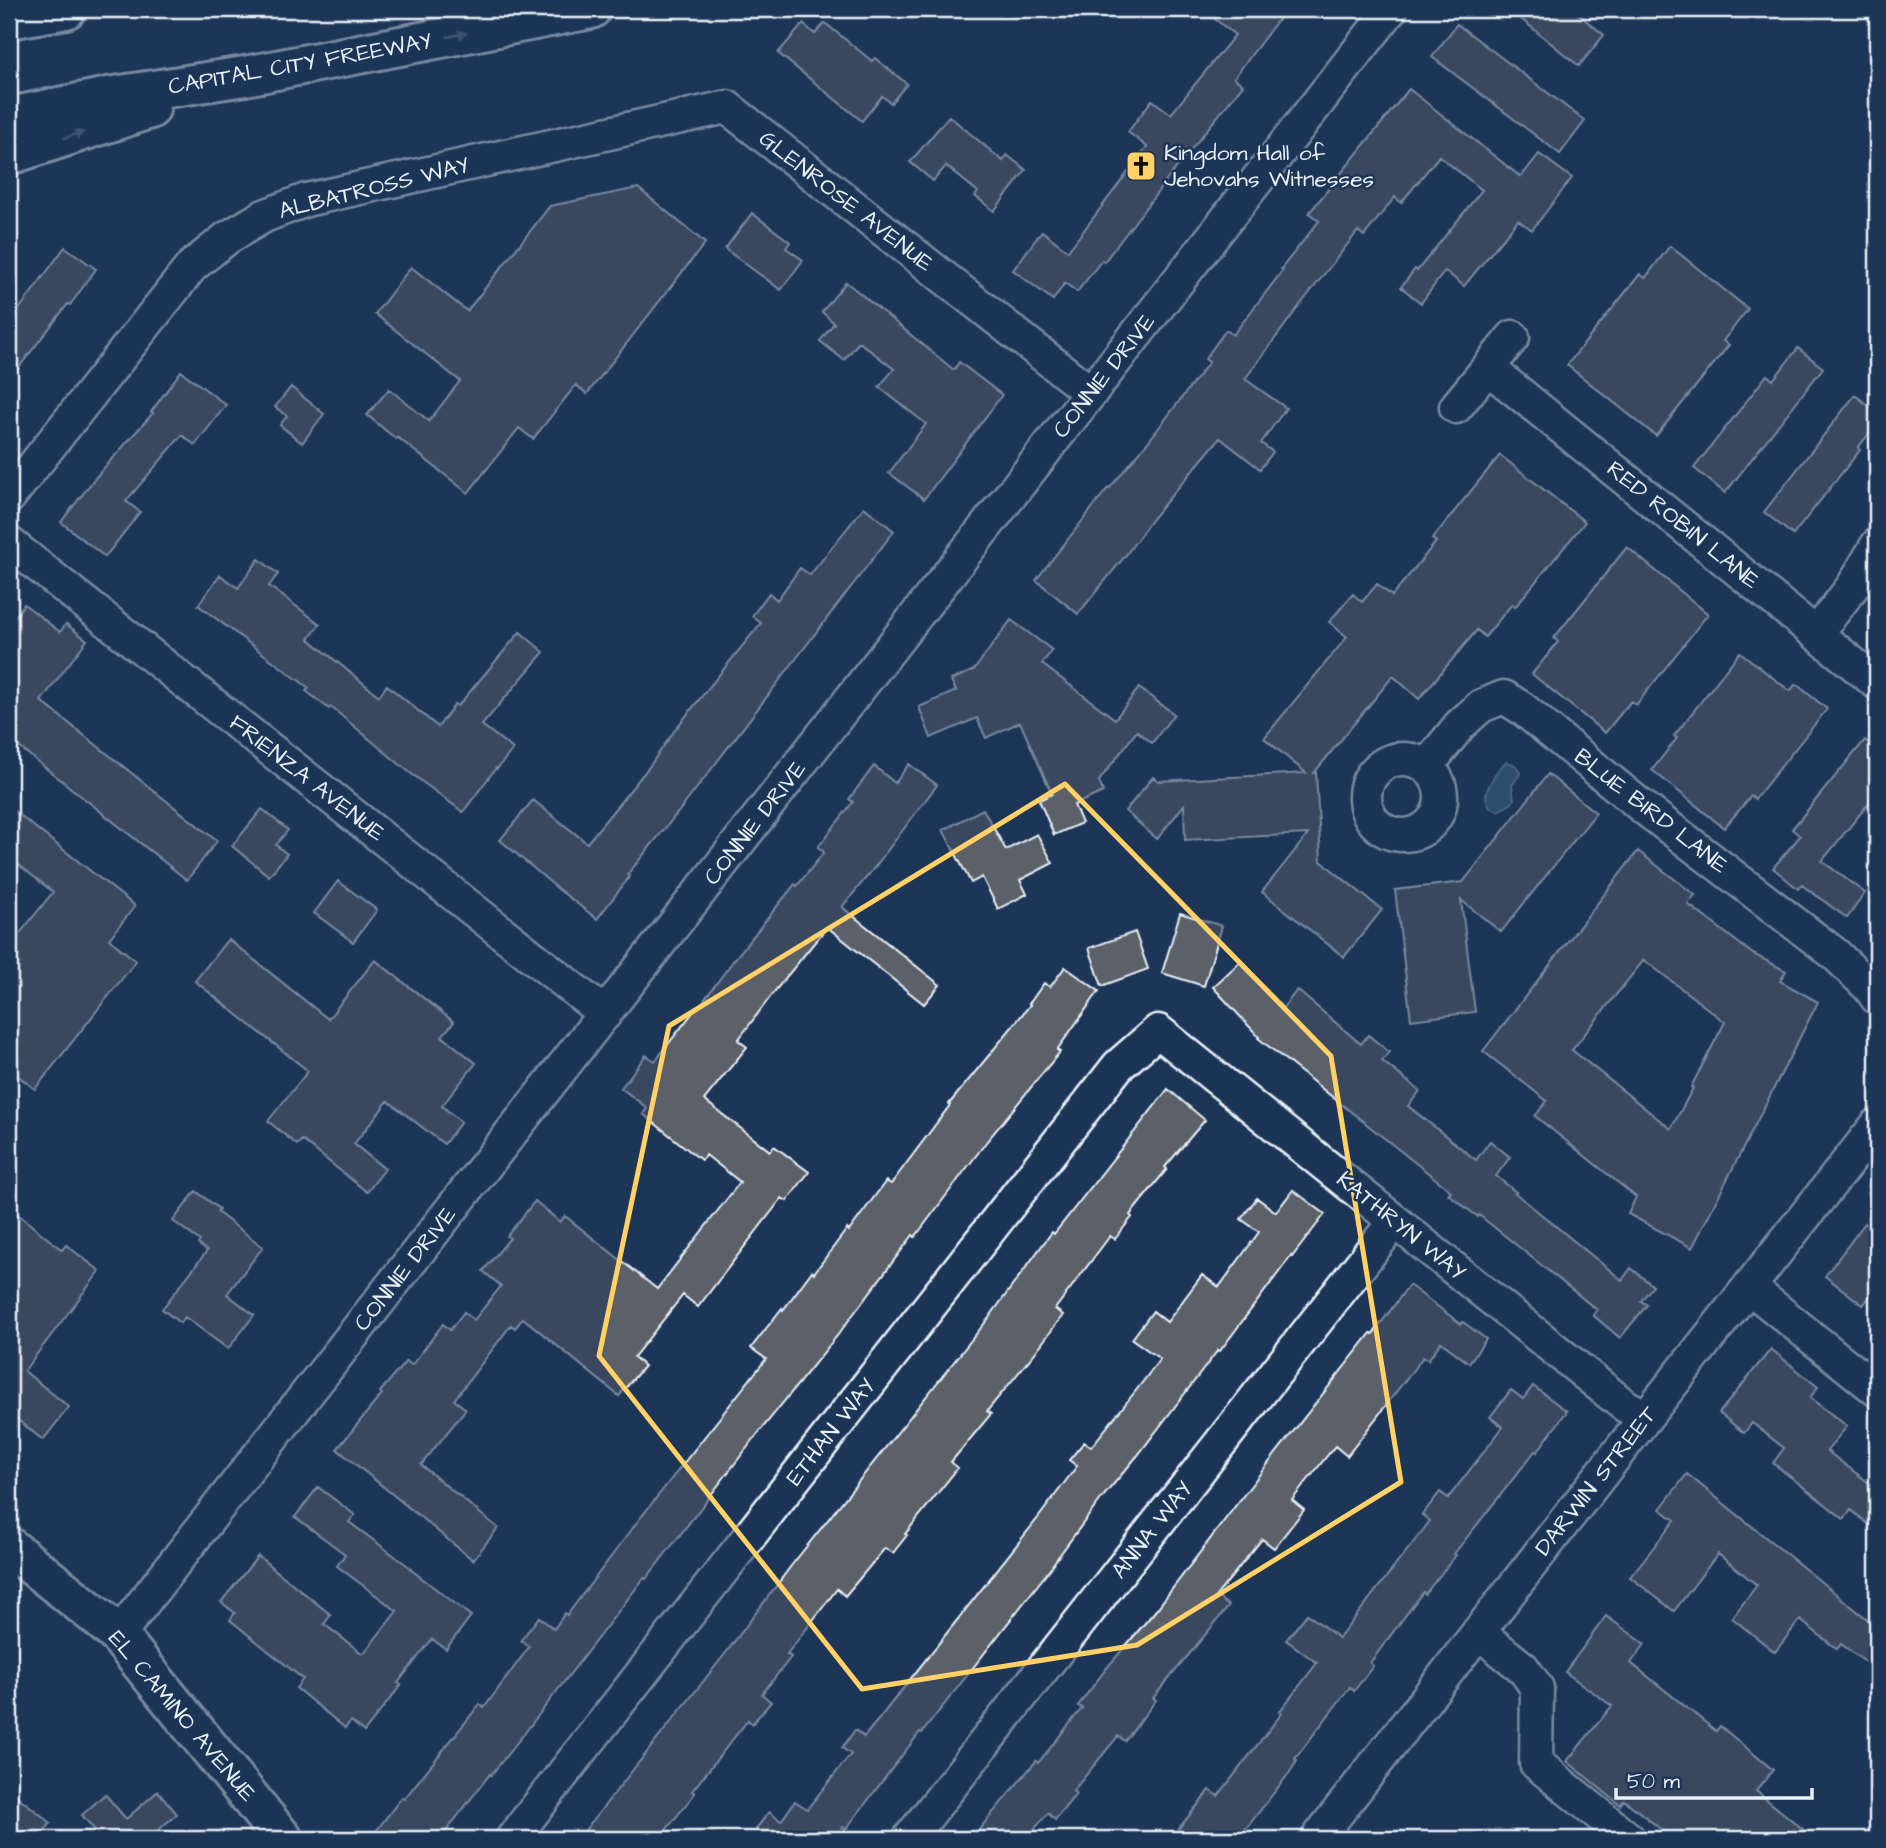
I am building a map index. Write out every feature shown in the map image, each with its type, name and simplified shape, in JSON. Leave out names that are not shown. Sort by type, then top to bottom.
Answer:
[{"type":"main road","points":[[9,19],[65,9]]},
{"type":"main road","name":"CAPITAL CITY FREEWAY","points":[[9,117],[108,97],[245,76],[590,9]]},
{"type":"main road","points":[[9,155],[245,76]]},
{"type":"main road","name":"EL CAMINO AVENUE","points":[[9,1547],[118,1635],[283,1839]]},
{"type":"street","name":"CONNIE DRIVE","points":[[118,1635],[1391,9]]},
{"type":"street","name":"GLENROSE AVENUE","points":[[572,142],[727,107],[1091,393]]},
{"type":"street","name":"ALBATROSS WAY","points":[[9,498],[192,266],[227,238],[264,216],[306,200],[572,142]]},
{"type":"street","points":[[1456,407],[1513,337]]},
{"type":"street","name":"RED ROBIN LANE","points":[[1488,368],[1877,683]]},
{"type":"street","name":"FRIENZA AVENUE","points":[[9,543],[605,1014]]},
{"type":"street","points":[[1817,633],[1853,586],[1877,545]]},
{"type":"street","name":"BLUE BIRD LANE","points":[[1426,767],[1460,725],[1481,706],[1504,697],[1523,709],[1640,805],[1835,954],[1877,998]]},
{"type":"street","name":"KATHRYN WAY","points":[[1158,1031],[1624,1405],[1646,1417]]},
{"type":"street","name":"ETHAN WAY","points":[[512,1839],[1118,1066],[1158,1031]]},
{"type":"street","name":"DARWIN STREET","points":[[1317,1839],[1877,1125]]},
{"type":"street","name":"ANNA WAY","points":[[909,1839],[1395,1221]]},
{"type":"street","points":[[1749,1287],[1877,1390]]},
{"type":"street","points":[[1478,1632],[1523,1668],[1537,1688],[1536,1763],[1629,1839]]},
{"type":"highlighted area","points":[[1065,784],[1331,1056],[1401,1482],[1137,1645],[862,1689],[599,1356],[669,1026]]},
{"type":"water","points":[[1506,762],[1515,765],[1520,774],[1512,785],[1514,800],[1498,811],[1490,808],[1486,797],[1493,778]]},
{"type":"building","points":[[1202,9],[1286,9],[1234,78],[1243,85],[1104,262],[1102,260],[1077,292],[1065,283],[1053,300],[1013,270],[1042,231],[1068,251],[1147,147],[1128,132],[1152,100],[1171,114],[1235,35]]},
{"type":"building","points":[[1509,9],[1572,9],[1604,35],[1579,66]]},
{"type":"building","points":[[825,23],[872,61],[875,58],[907,84],[891,103],[882,96],[862,121],[778,53],[803,24],[815,34]]},
{"type":"building","points":[[1457,24],[1585,121],[1560,154],[1432,57]]},
{"type":"building","points":[[1409,89],[1521,177],[1539,154],[1572,178],[1532,230],[1518,220],[1464,286],[1445,271],[1421,303],[1401,287],[1482,190],[1439,156],[1401,203],[1395,197],[1364,236],[1358,231],[1245,379],[1286,408],[1261,443],[1273,452],[1260,469],[1220,438],[1151,520],[1078,614],[1036,580],[1209,362],[1205,359],[1226,330],[1233,335],[1283,270],[1281,269],[1319,221],[1309,213]]},
{"type":"building","points":[[949,116],[1003,161],[1007,155],[1026,170],[994,211],[975,196],[978,192],[946,166],[933,181],[910,162]]},
{"type":"building","points":[[638,188],[705,243],[587,394],[576,385],[533,439],[519,428],[468,493],[367,415],[389,389],[429,421],[460,381],[375,314],[411,267],[467,311],[550,206]]},
{"type":"building","points":[[752,213],[790,242],[786,248],[803,260],[781,290],[725,249]]},
{"type":"building","points":[[1670,246],[1748,309],[1723,341],[1729,345],[1656,436],[1567,365],[1640,274],[1645,278]]},
{"type":"building","points":[[65,247],[96,269],[9,380],[9,323]]},
{"type":"building","points":[[846,282],[954,370],[959,362],[1002,395],[924,499],[889,473],[926,424],[879,387],[894,369],[859,342],[844,360],[820,341],[834,323],[822,312]]},
{"type":"building","points":[[1798,348],[1823,368],[1725,493],[1694,468],[1767,375],[1773,380]]},
{"type":"building","points":[[181,371],[226,405],[195,445],[182,435],[126,501],[140,512],[105,557],[61,522],[96,477],[153,413],[151,412]]},
{"type":"building","points":[[291,387],[324,414],[302,443],[280,425],[287,416],[275,407]]},
{"type":"building","points":[[1855,395],[1877,412],[1877,423],[1858,448],[1860,450],[1793,535],[1764,512]]},
{"type":"building","points":[[1500,455],[1585,522],[1515,607],[1512,604],[1485,637],[1477,630],[1419,699],[1393,676],[1314,773],[1321,861],[1382,910],[1344,957],[1262,892],[1308,834],[1185,840],[1184,805],[1157,839],[1125,811],[1153,777],[1158,781],[1306,773],[1264,738],[1347,637],[1329,622],[1353,594],[1362,602],[1377,584],[1392,596],[1436,542],[1432,539]]},
{"type":"building","points":[[864,507],[894,531],[627,875],[630,876],[597,919],[500,840],[533,800],[587,843],[761,623],[752,616],[769,593],[777,600],[800,568],[810,575]]},
{"type":"building","points":[[1627,547],[1708,614],[1636,705],[1631,701],[1605,733],[1532,674],[1558,642],[1554,638]]},
{"type":"building","points":[[259,559],[278,574],[269,586],[320,624],[309,639],[379,696],[387,685],[438,727],[455,704],[458,706],[520,632],[544,652],[482,725],[513,749],[463,812],[409,772],[331,707],[329,709],[306,691],[309,688],[198,605],[220,575],[238,588]]},
{"type":"building","points":[[24,604],[60,632],[66,624],[87,640],[41,701],[217,841],[187,880],[9,739],[9,625]]},
{"type":"building","points":[[1011,620],[1052,650],[1042,664],[1115,719],[1139,688],[1174,714],[1152,743],[1137,731],[1099,781],[1103,792],[1074,805],[1082,823],[1054,835],[1039,800],[1052,794],[1020,722],[986,738],[977,718],[931,738],[919,707],[956,691],[951,680],[974,670]]},
{"type":"building","points":[[1740,652],[1790,691],[1796,684],[1827,709],[1755,799],[1751,796],[1724,828],[1652,770],[1677,738],[1674,736]]},
{"type":"building","points":[[1865,740],[1877,750],[1877,793],[1822,861],[1865,893],[1847,918],[1802,885],[1798,889],[1773,868],[1800,836],[1792,829]]},
{"type":"building","points":[[909,764],[937,785],[842,907],[940,985],[924,1004],[827,927],[774,992],[738,1040],[747,1047],[704,1100],[770,1151],[774,1146],[809,1172],[787,1201],[782,1198],[698,1307],[683,1295],[634,1357],[644,1366],[619,1396],[523,1318],[515,1328],[511,1325],[454,1400],[466,1409],[421,1465],[498,1528],[473,1560],[337,1449],[406,1361],[412,1365],[443,1324],[450,1330],[464,1312],[474,1320],[501,1286],[483,1271],[535,1201],[560,1222],[565,1216],[657,1289],[740,1182],[706,1155],[701,1160],[643,1114],[647,1108],[621,1088],[646,1055],[655,1061],[795,884],[797,886],[824,852],[818,847],[853,802],[849,799],[874,766],[895,783]]},
{"type":"building","points":[[1548,774],[1596,813],[1501,932],[1461,900],[1475,1012],[1411,1020],[1395,890],[1463,882]]},
{"type":"building","points":[[9,807],[135,906],[109,939],[136,961],[35,1089],[9,1069],[9,947],[53,892],[9,857]]},
{"type":"building","points":[[262,809],[288,830],[276,845],[287,854],[269,876],[232,846]]},
{"type":"building","points":[[983,809],[1006,850],[1037,834],[1053,863],[1020,880],[1027,894],[998,909],[982,877],[971,883],[943,830]]},
{"type":"building","points":[[1638,851],[1695,895],[1688,904],[1753,954],[1786,971],[1780,981],[1818,1002],[1692,1248],[1628,1214],[1636,1197],[1535,1116],[1547,1101],[1483,1051]],"holes":[[[1644,960],[1725,1022],[1671,1129],[1572,1050]]]},
{"type":"building","points":[[338,881],[377,910],[353,942],[314,913]]},
{"type":"building","points":[[1180,913],[1222,926],[1204,986],[1162,973]]},
{"type":"building","points":[[1135,932],[1148,969],[1102,986],[1089,948]]},
{"type":"building","points":[[228,939],[328,1019],[375,960],[454,1022],[442,1036],[476,1063],[442,1106],[461,1122],[444,1144],[388,1101],[354,1144],[385,1169],[367,1192],[302,1140],[297,1145],[268,1121],[308,1071],[195,981]]},
{"type":"building","points":[[1240,962],[1283,1008],[1297,990],[1361,1044],[1368,1035],[1389,1052],[1382,1061],[1420,1091],[1408,1106],[1476,1160],[1490,1141],[1510,1157],[1496,1176],[1515,1193],[1622,1280],[1631,1268],[1653,1286],[1641,1301],[1647,1305],[1620,1338],[1593,1315],[1597,1310],[1479,1215],[1478,1217],[1448,1194],[1451,1191],[1258,1038],[1213,987]]},
{"type":"building","points":[[1065,967],[1099,991],[1057,1050],[1060,1052],[987,1141],[915,1237],[913,1235],[837,1336],[527,1730],[440,1839],[370,1839],[480,1704],[484,1708],[529,1647],[521,1640],[539,1617],[554,1629],[565,1613],[567,1615],[766,1359],[751,1348],[847,1229],[849,1231],[886,1181],[891,1184],[949,1104],[1030,1005],[1044,983],[1050,987]]},
{"type":"building","points":[[1168,1089],[1205,1120],[1165,1167],[1167,1169],[1130,1215],[1132,1217],[1115,1239],[1110,1236],[1055,1309],[1063,1315],[987,1411],[991,1414],[951,1462],[958,1468],[893,1553],[885,1548],[845,1596],[837,1589],[787,1654],[791,1657],[762,1694],[771,1702],[752,1724],[748,1720],[692,1791],[695,1793],[659,1839],[578,1839],[988,1319],[1052,1232],[1054,1234]]},
{"type":"building","points":[[1293,1190],[1325,1214],[846,1829],[843,1827],[834,1839],[767,1839],[756,1829],[769,1812],[781,1821],[795,1801],[807,1809],[851,1754],[842,1748],[855,1730],[864,1737],[1077,1466],[1069,1460],[1084,1442],[1091,1447],[1160,1359],[1132,1339],[1153,1311],[1167,1322],[1202,1275],[1219,1287],[1259,1232],[1241,1219],[1257,1198],[1276,1212]]},
{"type":"building","points":[[196,1191],[219,1209],[217,1212],[263,1247],[227,1294],[254,1315],[228,1349],[185,1317],[180,1323],[162,1309],[207,1251],[198,1244],[200,1241],[173,1221]]},
{"type":"building","points":[[9,1207],[62,1250],[66,1245],[100,1271],[24,1371],[69,1407],[43,1440],[9,1413]]},
{"type":"building","points":[[1865,1223],[1877,1233],[1877,1287],[1863,1305],[1825,1276]]},
{"type":"building","points":[[1409,1285],[1486,1339],[1469,1363],[1441,1342],[1428,1360],[1423,1357],[1347,1456],[1335,1446],[1292,1500],[1304,1510],[1274,1548],[1262,1539],[1216,1596],[1229,1606],[1153,1698],[1156,1700],[1125,1741],[1118,1736],[1073,1791],[1076,1794],[1055,1820],[1048,1813],[1026,1839],[971,1839],[1082,1708],[1078,1706],[1106,1669],[1156,1610]]},
{"type":"building","points":[[1771,1349],[1818,1387],[1810,1398],[1847,1426],[1827,1451],[1877,1489],[1877,1531],[1851,1510],[1844,1519],[1773,1463],[1784,1448],[1752,1423],[1744,1433],[1719,1413]]},
{"type":"building","points":[[1533,1386],[1567,1411],[1425,1594],[1423,1592],[1370,1663],[1373,1666],[1354,1691],[1350,1687],[1295,1759],[1297,1761],[1290,1772],[1238,1839],[1170,1839],[1210,1790],[1218,1796],[1317,1663],[1286,1640],[1307,1614],[1339,1638],[1430,1521],[1422,1515],[1440,1492],[1448,1498],[1503,1427],[1490,1417],[1511,1390],[1523,1399]]},
{"type":"building","points":[[1687,1474],[1877,1627],[1877,1671],[1841,1644],[1837,1649],[1800,1620],[1775,1652],[1732,1618],[1757,1585],[1718,1554],[1674,1611],[1630,1577],[1675,1520],[1660,1509]]},
{"type":"building","points":[[318,1487],[355,1515],[349,1522],[471,1616],[446,1649],[432,1639],[398,1683],[401,1685],[364,1732],[351,1721],[345,1728],[296,1688],[303,1679],[230,1620],[235,1613],[221,1602],[258,1556],[331,1615],[324,1624],[363,1654],[397,1611],[337,1566],[345,1554],[295,1517]]},
{"type":"building","points":[[1606,1616],[1645,1644],[1631,1663],[1716,1731],[1720,1726],[1773,1770],[1756,1791],[1815,1839],[1673,1839],[1624,1800],[1620,1805],[1567,1761],[1612,1706],[1565,1672]]},
{"type":"building","points":[[9,1790],[51,1823],[38,1839],[9,1839]]},
{"type":"building","points":[[158,1791],[177,1814],[148,1839],[102,1839],[82,1815],[105,1794],[126,1819]]},
{"type":"place","name":"Kingdom Hall of Jehovahs Witnesses","points":[[1141,166]]}]
